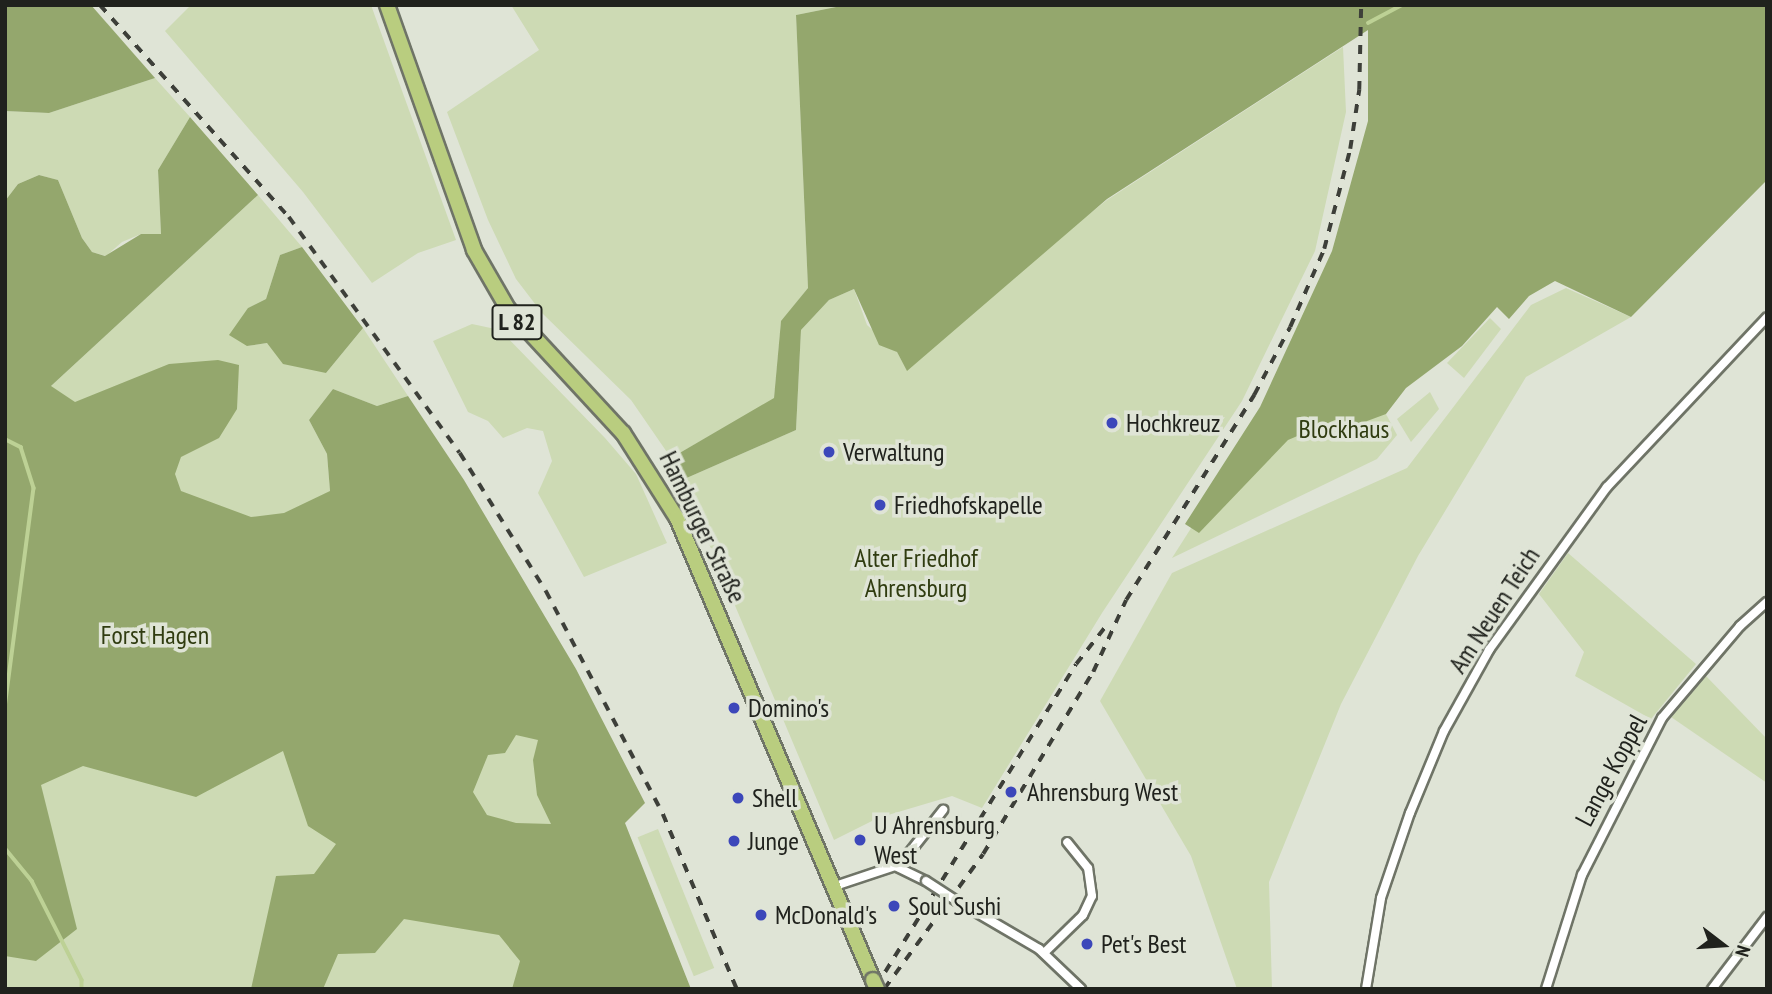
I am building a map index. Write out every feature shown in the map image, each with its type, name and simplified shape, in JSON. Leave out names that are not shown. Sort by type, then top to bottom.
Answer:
[{"type":"main road","name":"Hamburger Straße","points":[[387,5],[474,250],[508,309],[623,433],[677,518],[875,984]]},
{"type":"street","name":"Am Neuen Teich","points":[[1366,989],[1381,898],[1410,813],[1444,731],[1489,650],[1608,487],[1767,317]]},
{"type":"street","name":"Lange Koppel","points":[[1546,989],[1582,875],[1662,718],[1740,626],[1767,602]]},
{"type":"street","points":[[832,887],[898,867],[943,810]]},
{"type":"street","points":[[1044,953],[1083,915],[1092,895],[1088,868],[1067,842]]},
{"type":"street","points":[[898,867],[926,881],[1044,953],[1081,989]]},
{"type":"street","points":[[1712,989],[1767,917]]},
{"type":"green space","points":[[5,5],[91,5],[155,78],[49,113],[5,111]]},
{"type":"green space","points":[[191,5],[371,5],[456,240],[418,253],[372,283],[303,192],[165,31]]},
{"type":"green space","points":[[511,5],[846,5],[796,15],[808,288],[781,322],[774,399],[671,458],[631,400],[542,313],[516,279],[488,220],[447,112],[539,50]]},
{"type":"green space","points":[[846,5],[1767,5],[1767,180],[1631,317],[1555,281],[1529,296],[1509,319],[1497,307],[1462,346],[1406,388],[1386,414],[1359,424],[1335,420],[1288,440],[1199,533],[1185,524],[1260,407],[1332,251],[1368,121],[1368,30],[1107,199],[907,371],[897,352],[879,345],[854,289],[829,300],[801,330],[796,430],[682,480],[671,458],[774,398],[781,321],[808,288],[796,15]]},
{"type":"green space","name":"Alter Friedhof Ahrensburg","points":[[1343,47],[1346,112],[1315,251],[1242,401],[1102,613],[982,808],[952,796],[878,818],[834,840],[682,480],[796,430],[801,330],[829,300],[854,289],[867,325],[897,352],[907,370],[1042,251],[1107,200]]},
{"type":"green space","points":[[155,78],[190,117],[158,170],[161,234],[141,234],[122,242],[106,256],[92,252],[82,238],[58,180],[39,175],[18,184],[5,201],[5,111],[49,113]]},
{"type":"green space","name":"Forst Hagen","points":[[190,117],[258,195],[51,386],[75,402],[169,364],[218,360],[239,365],[237,409],[219,438],[181,457],[175,474],[181,491],[251,517],[284,513],[330,491],[327,454],[309,420],[333,389],[377,406],[408,396],[464,480],[576,669],[645,803],[625,823],[691,989],[512,989],[520,961],[499,935],[404,919],[375,953],[338,954],[323,989],[251,989],[276,876],[314,874],[336,844],[308,826],[283,751],[196,797],[83,766],[41,785],[77,929],[36,961],[5,956],[5,201],[18,184],[39,175],[58,180],[82,238],[92,252],[105,256],[141,234],[161,234],[158,170]],"holes":[[[516,735],[538,740],[533,760],[537,795],[551,824],[516,823],[487,815],[473,792],[488,755],[505,753]]]},
{"type":"green space","name":"Forst Hagen","points":[[258,195],[302,247],[280,255],[266,299],[248,308],[247,346],[267,343],[326,373],[363,328],[408,396],[377,406],[333,389],[309,420],[327,454],[330,491],[448,492],[653,989],[5,989],[5,446],[51,386]]},
{"type":"green space","points":[[302,247],[363,328],[326,373],[283,364],[267,343],[247,346],[229,335],[248,308],[266,299],[280,255]]},
{"type":"green space","points":[[1566,288],[1631,317],[1526,377],[1418,556],[1341,704],[1269,882],[1272,989],[1237,989],[1191,856],[1100,701],[1172,573],[1407,468],[1531,305]]},
{"type":"green space","points":[[1490,318],[1501,329],[1464,378],[1447,363]]},
{"type":"green space","points":[[472,324],[500,330],[605,438],[636,474],[667,543],[584,577],[538,493],[552,461],[543,431],[527,428],[503,438],[488,421],[468,412],[433,341]]},
{"type":"green space","points":[[1430,392],[1439,409],[1411,442],[1397,419]]},
{"type":"green space","name":"Blockhaus","points":[[1269,406],[1386,414],[1397,435],[1377,459],[1172,558]]},
{"type":"green space","points":[[1568,553],[1696,664],[1651,719],[1575,676],[1584,652],[1539,594]]},
{"type":"green space","points":[[1706,676],[1767,739],[1767,783],[1671,717]]},
{"type":"green space","points":[[658,829],[714,968],[694,976],[638,837]]},
{"type":"waterway","points":[[1368,23],[1402,5]]},
{"type":"waterway","points":[[5,439],[21,447],[34,488],[5,709]]},
{"type":"waterway","points":[[5,848],[32,881],[82,980],[82,989]]},
{"type":"railway","points":[[100,5],[289,217],[460,453],[546,591],[663,814],[737,989]]},
{"type":"railway","points":[[884,989],[983,854],[1093,672],[1126,600],[1254,395],[1290,327],[1324,249],[1350,149],[1359,90],[1361,5]]},
{"type":"railway","points":[[885,972],[1076,664],[1109,622]]},
{"type":"place","name":"Hochkreuz","points":[[1112,423]]},
{"type":"place","name":"Verwaltung","points":[[829,452]]},
{"type":"place","name":"Friedhofskapelle","points":[[880,505]]},
{"type":"place","name":"Domino's","points":[[734,708]]},
{"type":"place","name":"Ahrensburg West","points":[[1011,792]]},
{"type":"place","name":"Shell","points":[[738,798]]},
{"type":"place","name":"U Ahrensburg West","points":[[860,840]]},
{"type":"place","name":"Junge","points":[[734,841]]},
{"type":"place","name":"Soul Sushi","points":[[894,906]]},
{"type":"place","name":"McDonald's","points":[[761,915]]},
{"type":"place","name":"Pet's Best","points":[[1087,944]]}]
